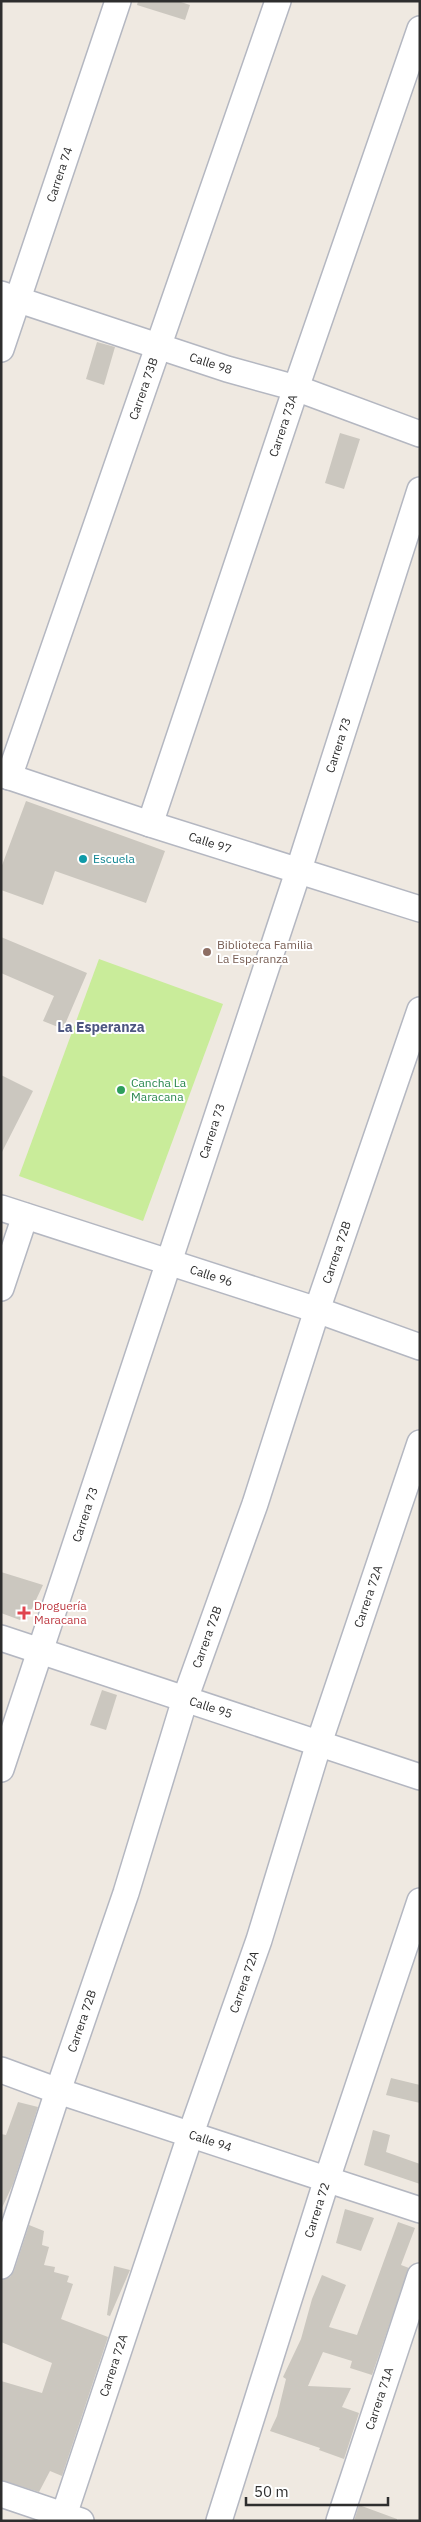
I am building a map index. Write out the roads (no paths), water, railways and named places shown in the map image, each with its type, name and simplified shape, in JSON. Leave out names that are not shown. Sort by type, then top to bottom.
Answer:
[{"type":"street","name":"Carrera 74","points":[[1,349],[10,296],[118,1]]},
{"type":"street","name":"Carrera 73B","points":[[5,776],[161,345],[278,1]]},
{"type":"street","name":"Carrera 73A","points":[[150,824],[296,388],[420,29]]},
{"type":"street","name":"Calle 98","points":[[10,296],[227,368],[296,388],[420,434]]},
{"type":"street","name":"Carrera 73","points":[[1,1769],[42,1652],[299,869],[420,490]]},
{"type":"street","name":"Calle 97","points":[[5,776],[420,909]]},
{"type":"street","name":"Carrera 72B","points":[[1,2266],[58,2091],[126,1893],[185,1699],[255,1504],[317,1310],[420,1010]]},
{"type":"street","name":"Calle 96","points":[[1,1208],[317,1310],[420,1347]]},
{"type":"street","points":[[1,1288],[26,1216]]},
{"type":"street","name":"Carrera 72A","points":[[69,2519],[191,2133],[259,1940],[319,1743],[420,1442]]},
{"type":"street","name":"Calle 95","points":[[1,1638],[420,1777]]},
{"type":"street","name":"Carrera 72","points":[[218,2521],[327,2179],[420,1900]]},
{"type":"street","name":"Calle 94","points":[[1,2070],[58,2091],[191,2133],[420,2210]]},
{"type":"street","name":"Carrera 71A","points":[[339,2521],[420,2276]]},
{"type":"street","points":[[1,2494],[69,2519]]},
{"type":"place","name":"Escuela","points":[[83,859]]},
{"type":"place","name":"Biblioteca Familia La Esperanza","points":[[207,952]]},
{"type":"place","name":"Cancha La Maracana","points":[[121,1090]]},
{"type":"place","name":"Droguería Maracana","points":[[24,1613]]},
{"type":"district","name":"La Esperanza","points":[[101,1027]]}]
